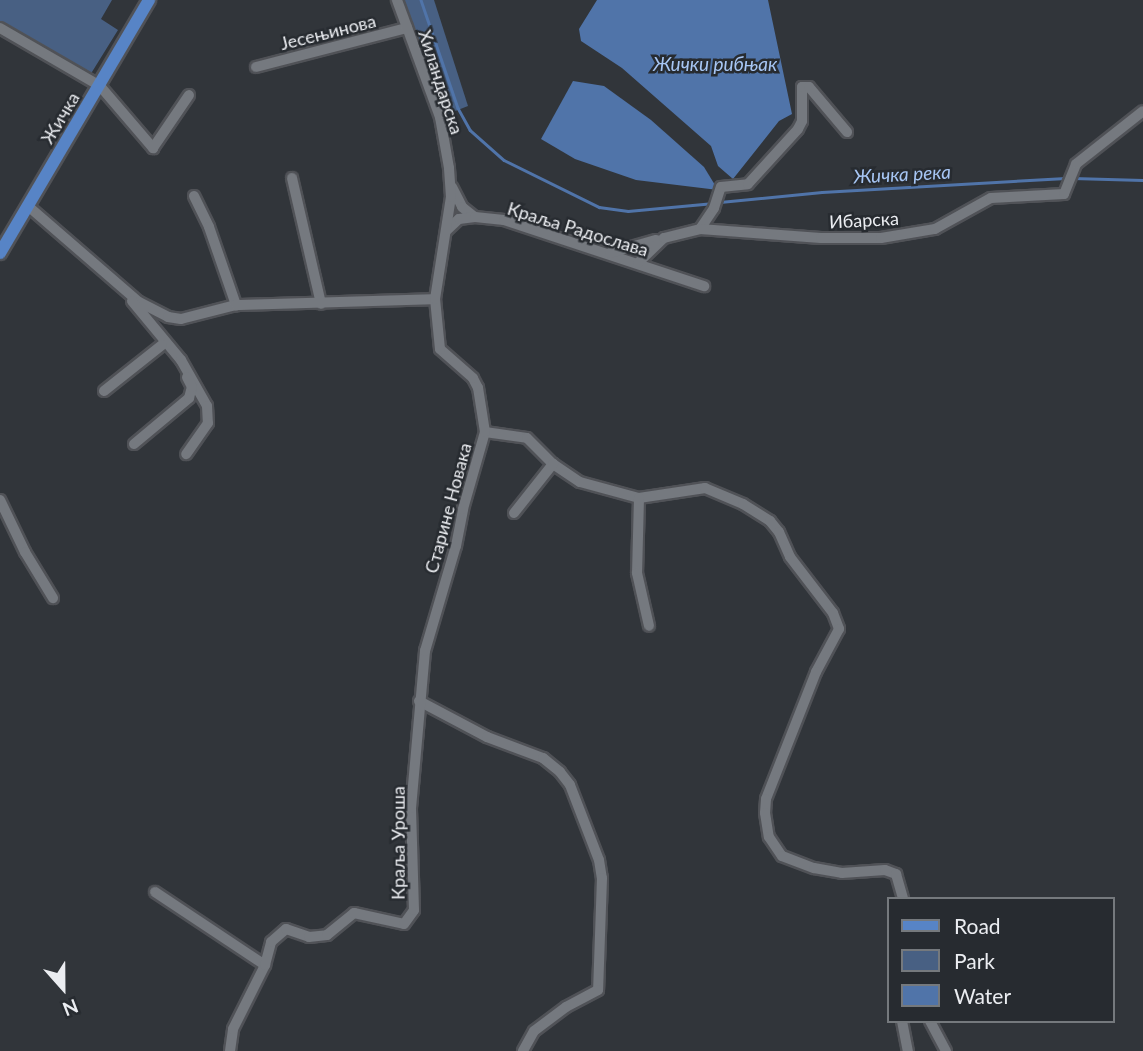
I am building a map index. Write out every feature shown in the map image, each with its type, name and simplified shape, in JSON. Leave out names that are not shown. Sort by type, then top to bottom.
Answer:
[{"type":"main road","name":"Жичка","points":[[0,253],[149,0]]},
{"type":"street","name":"Хиландарска","points":[[397,0],[440,117],[450,183],[435,299]]},
{"type":"street","points":[[0,28],[100,86],[153,148],[189,95]]},
{"type":"street","name":"Јесењинова","points":[[256,66],[407,28]]},
{"type":"street","points":[[700,229],[718,198],[721,187],[751,181],[799,129],[802,121],[802,87],[810,87],[847,132]]},
{"type":"street","name":"Ибарска","points":[[608,253],[700,229],[881,238],[935,229],[991,198],[1059,195],[1068,192],[1076,164],[1143,111]]},
{"type":"street","points":[[292,178],[321,304]]},
{"type":"street","points":[[450,183],[462,208],[475,217]]},
{"type":"street","points":[[194,196],[209,227],[236,305]]},
{"type":"street","points":[[28,206],[121,288],[139,302],[168,317],[181,319],[236,305],[435,299]]},
{"type":"street","points":[[445,232],[452,223],[475,217]]},
{"type":"street","name":"Краља Радослава","points":[[475,217],[504,220],[638,263],[683,282],[704,286]]},
{"type":"street","points":[[638,263],[663,238]]},
{"type":"street","points":[[121,288],[181,360],[207,406],[208,423],[186,454]]},
{"type":"street","name":"Старине Новака","points":[[419,701],[425,650],[456,546],[485,432],[478,388],[472,378],[440,349],[435,299]]},
{"type":"street","points":[[134,444],[189,398],[191,392],[186,374],[148,328],[147,321]]},
{"type":"street","points":[[104,391],[162,345]]},
{"type":"street","points":[[485,432],[527,438],[553,464],[580,482],[639,498],[705,488],[757,512],[779,532],[790,557],[833,613],[839,629],[816,672],[766,799],[769,837],[782,856],[814,868],[842,873],[885,870],[896,874],[902,897]]},
{"type":"street","points":[[514,513],[553,464]]},
{"type":"street","points":[[639,498],[638,573],[649,626]]},
{"type":"street","points":[[0,500],[25,552],[53,598]]},
{"type":"street","points":[[419,701],[487,737],[543,758],[561,772],[570,785],[599,860],[602,878],[598,990],[566,1007],[534,1031],[523,1051]]},
{"type":"street","name":"Краља Уроша","points":[[230,1051],[233,1029],[265,965],[271,942],[286,929],[309,937],[327,935],[354,913],[404,924],[414,910],[411,808],[419,701]]},
{"type":"street","points":[[155,892],[265,965]]},
{"type":"street","points":[[902,1023],[908,1051]]},
{"type":"street","points":[[931,1023],[946,1051]]},
{"type":"green space","points":[[0,0],[112,0],[101,19],[118,30],[87,80],[0,28]]},
{"type":"green space","points":[[397,0],[434,0],[468,106],[440,117]]},
{"type":"water","name":"Жички рибњак","points":[[597,0],[768,0],[792,114],[779,121],[733,179],[718,166],[711,146],[622,68],[581,41],[579,29]]},
{"type":"water","name":"Жички рибњак","points":[[573,81],[604,86],[651,120],[704,167],[718,190],[636,180],[575,159],[541,139]]},
{"type":"waterway","points":[[421,0],[458,108],[470,130],[504,160],[599,207],[628,211],[714,203]]},
{"type":"waterway","name":"Жичка река","points":[[720,202],[822,192],[1066,178]]},
{"type":"waterway","name":"Жичка река","points":[[1073,178],[1143,180]]}]
